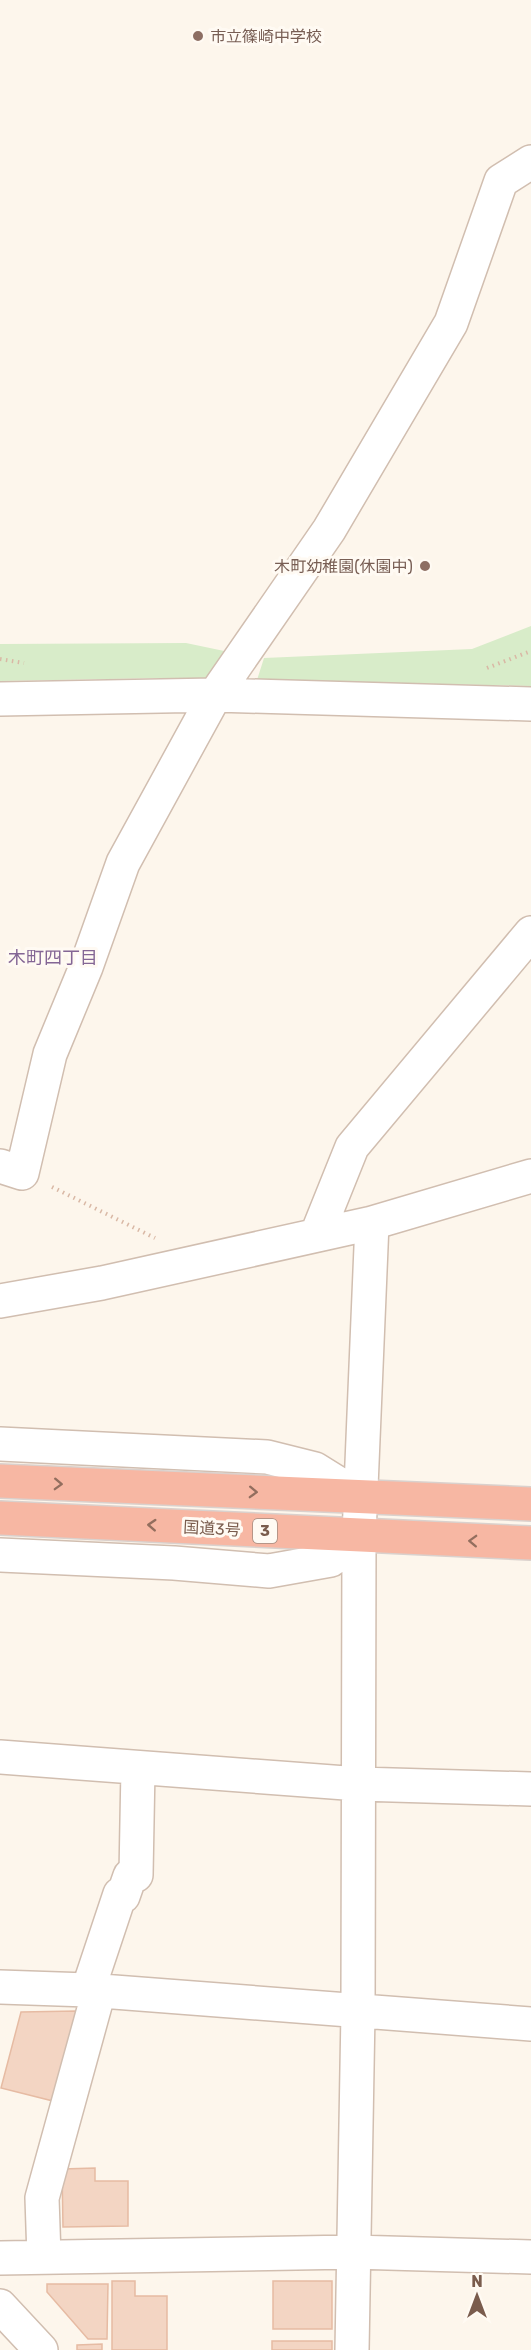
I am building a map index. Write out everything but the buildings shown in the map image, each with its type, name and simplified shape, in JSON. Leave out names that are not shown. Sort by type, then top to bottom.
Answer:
[{"type":"highway","points":[[0,1481],[531,1504]]},
{"type":"highway","name":"国道3号","points":[[0,1518],[531,1543]]},
{"type":"street","points":[[11,1169],[50,1054],[86,967],[123,863],[215,695],[329,530],[451,323],[501,181],[531,162]]},
{"type":"street","points":[[0,699],[215,695],[531,704]]},
{"type":"street","points":[[317,1234],[352,1147],[531,933]]},
{"type":"street","points":[[0,1301],[102,1283],[372,1223],[531,1176]]},
{"type":"street","points":[[352,2350],[358,2012],[359,1535],[372,1223]]},
{"type":"street","points":[[0,1444],[267,1457],[315,1469],[360,1497]]},
{"type":"street","points":[[0,1555],[174,1563],[269,1571],[331,1560],[359,1535]]},
{"type":"street","points":[[0,1757],[359,1784],[531,1790]]},
{"type":"street","points":[[44,2257],[42,2198],[120,1894],[123,1896],[130,1876],[136,1875],[138,1768]]},
{"type":"street","points":[[0,1987],[94,1991],[531,2024]]},
{"type":"street","points":[[0,2258],[354,2252],[531,2257]]},
{"type":"street","points":[[0,2306],[41,2350]]},
{"type":"path","points":[[479,671],[531,651]]},
{"type":"path","points":[[11,1169],[151,1234],[184,1265]]},
{"type":"green space","points":[[531,626],[531,686],[257,680],[264,658],[472,649]]},
{"type":"green space","points":[[186,643],[229,652],[209,681],[164,678],[0,681],[0,644]]},
{"type":"place","name":"市立篠崎中学校","points":[[198,36]]},
{"type":"place","name":"木町幼稚園(休園中)","points":[[425,566]]},
{"type":"district","name":"木町四丁目","points":[[53,958]]}]
